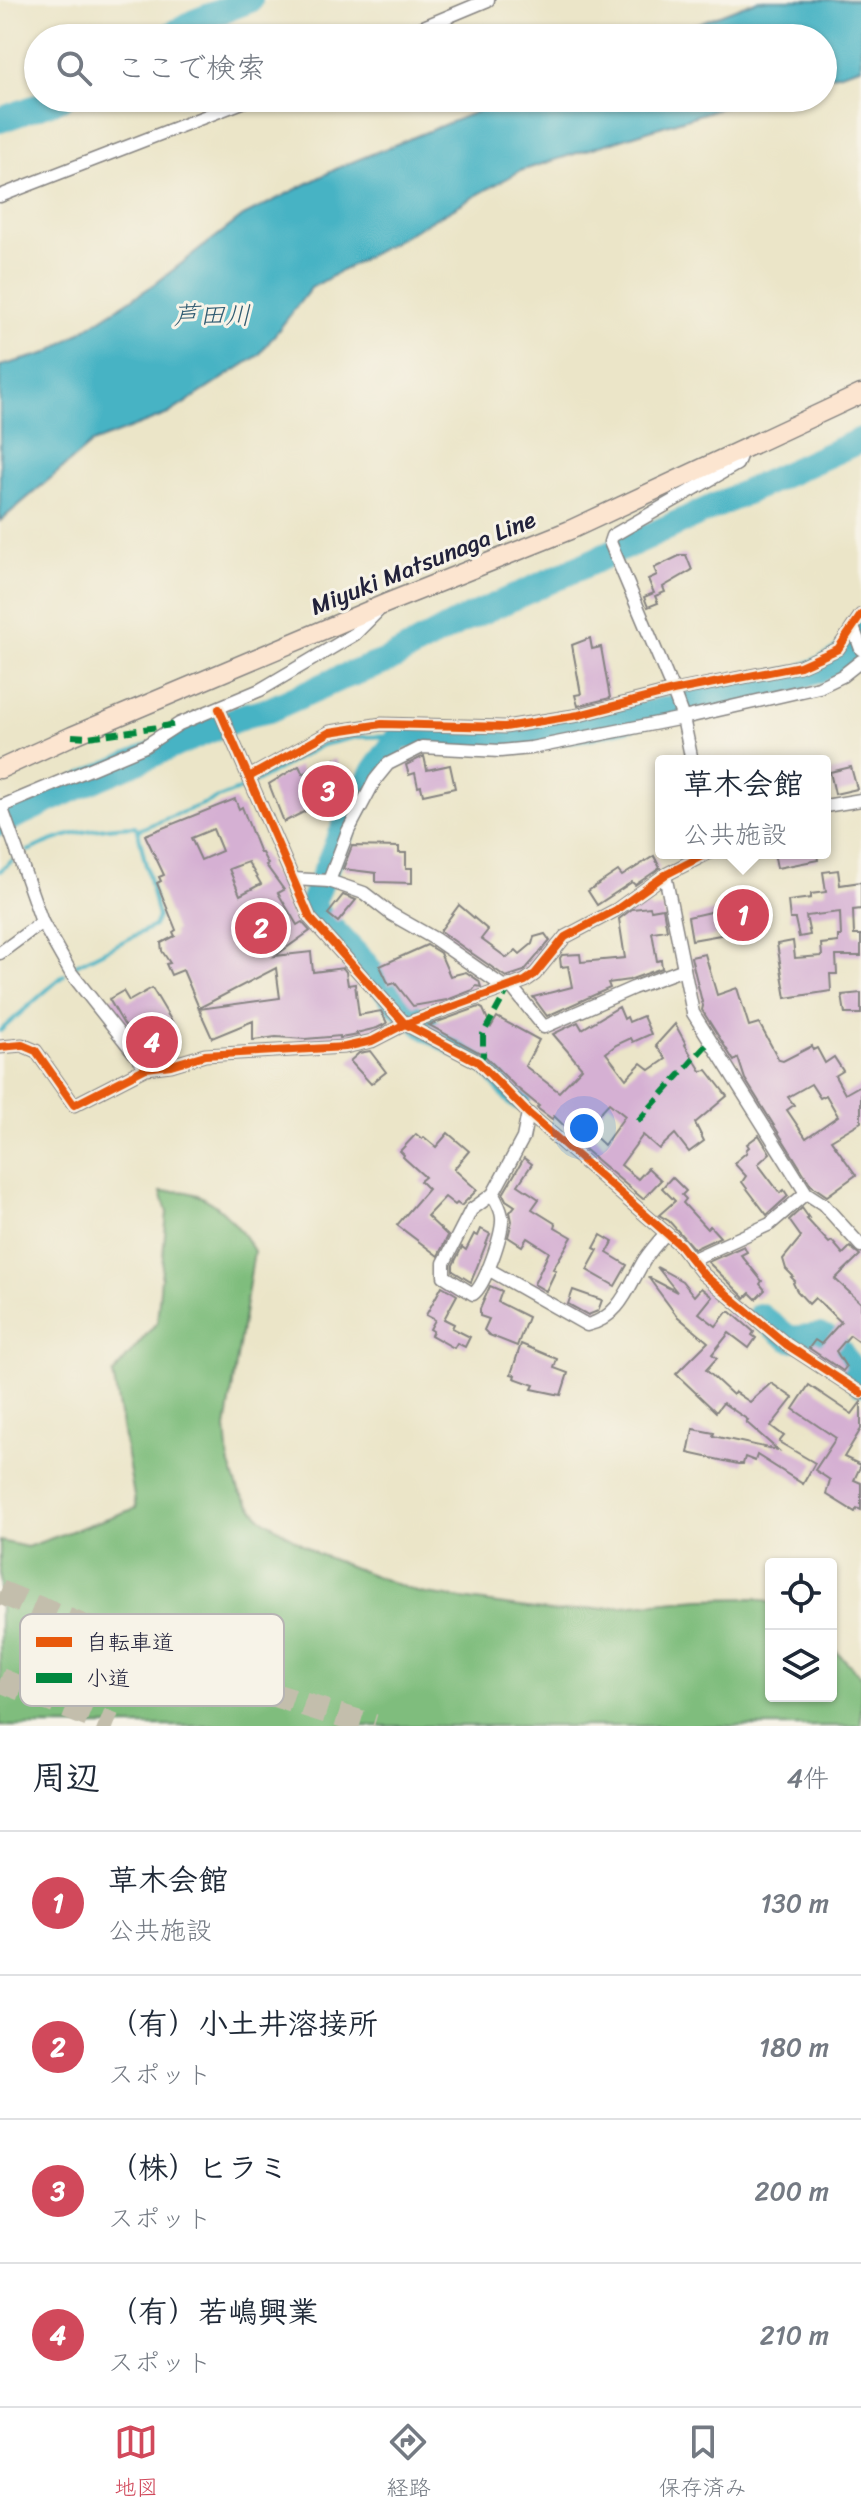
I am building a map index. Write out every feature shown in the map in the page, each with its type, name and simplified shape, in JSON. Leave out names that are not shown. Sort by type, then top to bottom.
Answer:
[{"type":"main road","name":"Miyuki Matsunaga Line","points":[[0,769],[387,603],[570,530],[861,394]]},
{"type":"street","points":[[431,24],[488,0]]},
{"type":"street","points":[[0,196],[217,112]]},
{"type":"street","points":[[691,755],[682,715],[613,552],[612,536],[737,464],[743,448]]},
{"type":"street","points":[[146,1068],[71,973],[42,922],[1,809],[145,746],[179,724],[223,719],[260,690],[355,634],[387,603]]},
{"type":"street","points":[[251,782],[330,732],[382,724],[505,727],[579,715],[809,663],[838,649],[854,631],[861,615]]},
{"type":"street","points":[[854,631],[861,649]]},
{"type":"street","points":[[323,880],[375,780],[388,764],[422,747],[500,751],[531,748],[819,687],[842,676],[861,661]]},
{"type":"street","points":[[223,719],[310,918],[413,1021],[478,1062],[528,1113],[695,1258],[703,1274],[787,1345],[861,1393]]},
{"type":"street","points":[[831,805],[861,800]]},
{"type":"street","points":[[0,1047],[22,1045],[36,1051],[74,1105],[146,1068],[171,1065],[205,1055],[345,1047],[372,1041],[413,1021],[525,981],[535,974],[565,937],[616,910],[689,859]]},
{"type":"street","points":[[665,875],[693,1013],[806,1193],[823,1204],[861,1246]]},
{"type":"street","points":[[293,879],[323,880],[364,893],[391,914],[507,986],[544,1027],[684,969]]},
{"type":"street","points":[[0,953],[42,922]]},
{"type":"street","points":[[493,1194],[502,1219],[488,1269],[478,1291],[473,1294],[444,1276],[444,1263],[471,1210],[493,1194],[523,1138],[528,1113]]},
{"type":"street","points":[[695,1258],[770,1224],[806,1193]]},
{"type":"street","points":[[488,1269],[587,1325],[602,1322],[618,1307],[647,1257],[666,1233]]},
{"type":"green space","points":[[184,1191],[198,1195],[217,1207],[234,1223],[254,1251],[226,1428],[229,1462],[239,1491],[260,1517],[318,1554],[419,1593],[556,1612],[700,1599],[756,1598],[765,1601],[765,1702],[837,1702],[837,1652],[861,1676],[861,1726],[0,1726],[0,1541],[27,1547],[136,1508],[113,1374],[157,1322],[167,1212],[161,1192]]},
{"type":"water","points":[[758,0],[861,0],[861,67],[837,74],[837,24],[696,24]]},
{"type":"water","name":"芦田川","points":[[476,112],[708,112],[520,171],[311,288],[259,355],[168,414],[92,443],[0,521],[0,366],[48,353],[155,284],[243,216],[340,167]]},
{"type":"building","points":[[686,555],[692,570],[663,587],[665,592],[655,596],[658,603],[648,607],[644,597],[654,593],[648,579],[657,575],[654,568]]},
{"type":"building","points":[[590,638],[592,649],[601,647],[610,698],[578,706],[575,695],[581,694],[572,645]]},
{"type":"building","points":[[424,756],[427,770],[450,765],[455,788],[423,795],[415,773],[409,775],[406,765]]},
{"type":"building","points":[[335,759],[340,769],[333,772],[343,792],[284,822],[269,784],[299,766],[303,774]]},
{"type":"building","points":[[851,767],[857,789],[835,794],[831,772]]},
{"type":"building","points":[[235,799],[239,809],[242,807],[266,865],[284,890],[278,893],[297,925],[302,922],[310,931],[275,956],[311,952],[313,972],[343,968],[348,985],[355,984],[359,1015],[381,1011],[387,1023],[356,1033],[358,1035],[340,1038],[276,1037],[253,1040],[253,1021],[212,1038],[199,1009],[280,998],[276,968],[199,1008],[183,970],[171,975],[166,964],[170,963],[161,943],[175,936],[173,932],[176,930],[157,883],[161,881],[159,877],[164,875],[145,835]],"holes":[[[213,829],[222,851],[201,860],[191,838]],[[248,862],[261,884],[240,895],[229,869]]]},
{"type":"building","points":[[352,846],[399,847],[399,853],[406,853],[406,868],[412,868],[412,883],[376,882],[376,873],[343,869]]},
{"type":"building","points":[[654,856],[660,868],[597,905],[588,891],[618,871],[622,876]]},
{"type":"building","points":[[775,859],[818,859],[818,860],[777,868]]},
{"type":"building","points":[[838,870],[840,885],[861,882],[861,909],[853,910],[854,935],[861,935],[861,956],[836,956],[837,974],[830,974],[831,991],[786,998],[777,944],[793,941],[795,958],[822,956],[821,944],[838,942],[838,936],[841,936],[840,912],[806,916],[810,935],[799,937],[795,919],[790,919],[788,901],[826,892],[823,872]]},
{"type":"building","points":[[343,895],[356,900],[338,922],[328,914]]},
{"type":"building","points":[[758,901],[763,922],[742,927],[743,931],[692,940],[688,917]]},
{"type":"building","points":[[459,905],[488,930],[481,939],[507,958],[516,950],[520,954],[532,944],[534,937],[545,934],[550,941],[524,971],[506,977],[440,931]]},
{"type":"building","points":[[650,907],[651,910],[663,908],[667,930],[652,932],[657,961],[661,960],[662,968],[629,980],[608,983],[610,988],[547,1016],[533,997],[572,987],[568,966],[561,967],[562,955],[580,954],[581,962],[625,958],[619,919],[632,909]]},
{"type":"building","points":[[427,945],[440,953],[450,976],[466,972],[479,981],[481,987],[476,986],[447,1000],[413,1006],[395,983],[389,985],[380,966]]},
{"type":"building","points":[[705,954],[717,995],[737,988],[749,1026],[759,1023],[779,1060],[783,1061],[812,1046],[813,1050],[817,1048],[825,1063],[834,1057],[843,1071],[835,1076],[845,1094],[861,1085],[861,1122],[831,1140],[856,1175],[827,1196],[811,1185],[745,1079],[738,1058],[734,1061],[702,1010],[691,957]],"holes":[[[811,1084],[820,1098],[826,1095],[838,1116],[806,1138],[787,1110],[794,1105],[788,1097]]]},
{"type":"building","points":[[152,988],[174,1025],[161,1031],[170,1048],[153,1058],[148,1048],[144,1051],[123,1023],[109,999],[123,991],[129,1001]]},
{"type":"building","points":[[861,993],[861,1014],[845,1014],[842,995]]},
{"type":"building","points":[[479,1007],[483,1009],[491,1027],[497,1017],[539,1040],[525,1066],[559,1092],[582,1068],[553,1034],[578,1022],[582,1029],[619,1007],[624,1019],[627,1017],[629,1022],[643,1016],[651,1034],[633,1042],[631,1038],[606,1053],[626,1079],[641,1063],[650,1070],[666,1059],[656,1045],[675,1024],[701,1071],[707,1070],[727,1096],[695,1123],[704,1141],[689,1152],[675,1134],[659,1149],[643,1135],[621,1165],[638,1179],[648,1168],[661,1180],[643,1199],[575,1141],[578,1139],[554,1116],[552,1119],[537,1108],[539,1106],[484,1055],[429,1025]],"holes":[[[609,1103],[625,1116],[604,1145],[586,1128]]]},
{"type":"building","points":[[370,1051],[386,1072],[371,1084],[350,1061],[359,1053]]},
{"type":"building","points":[[448,1133],[469,1151],[454,1169],[477,1190],[461,1206],[445,1197],[427,1216],[448,1236],[438,1256],[397,1225],[428,1189],[420,1181],[425,1177],[400,1151],[416,1134],[436,1147]]},
{"type":"building","points":[[759,1135],[770,1153],[758,1164],[780,1193],[784,1190],[788,1196],[767,1215],[742,1182],[746,1176],[734,1163],[747,1152],[747,1144]]},
{"type":"building","points":[[524,1158],[532,1164],[518,1185],[539,1199],[532,1209],[572,1237],[553,1269],[556,1270],[546,1291],[534,1284],[549,1252],[527,1238],[522,1246],[508,1237],[512,1221],[510,1212],[515,1206],[503,1194]]},
{"type":"building","points":[[672,1177],[686,1191],[682,1195],[686,1199],[683,1203],[707,1229],[710,1226],[720,1237],[694,1249],[669,1221],[659,1215],[675,1201],[662,1188]]},
{"type":"building","points":[[802,1208],[807,1219],[829,1243],[832,1241],[843,1254],[850,1247],[860,1255],[835,1279],[861,1303],[861,1343],[850,1335],[836,1351],[846,1367],[843,1371],[809,1348],[815,1340],[821,1344],[841,1322],[815,1298],[809,1304],[797,1291],[783,1259],[801,1237],[789,1220]]},
{"type":"building","points":[[481,1229],[490,1234],[471,1282],[453,1271],[453,1265],[462,1247],[466,1250],[474,1234],[478,1236]]},
{"type":"building","points":[[601,1235],[613,1242],[607,1253],[627,1265],[615,1286],[587,1270],[598,1250],[594,1248]]},
{"type":"building","points":[[744,1246],[747,1252],[741,1255],[762,1281],[760,1284],[765,1290],[756,1299],[750,1293],[745,1298],[708,1262]]},
{"type":"building","points":[[657,1267],[682,1281],[694,1296],[701,1288],[712,1297],[699,1313],[716,1326],[727,1312],[731,1312],[754,1332],[752,1335],[756,1338],[749,1348],[729,1333],[712,1354],[717,1358],[706,1370],[733,1395],[735,1392],[750,1402],[771,1383],[793,1398],[771,1426],[784,1436],[779,1442],[815,1463],[803,1484],[757,1455],[755,1461],[745,1457],[743,1464],[738,1464],[688,1453],[693,1429],[778,1450],[746,1422],[748,1420],[723,1403],[716,1412],[676,1374],[708,1342],[677,1316],[648,1277],[677,1292]]},
{"type":"building","points":[[442,1286],[457,1295],[444,1319],[454,1324],[452,1328],[470,1337],[465,1347],[457,1343],[454,1348],[431,1335],[433,1331],[430,1329],[435,1320],[426,1315]]},
{"type":"building","points":[[490,1286],[502,1291],[498,1302],[528,1317],[517,1346],[484,1330],[489,1319],[480,1316],[480,1309]]},
{"type":"building","points":[[573,1290],[602,1300],[598,1311],[588,1315],[568,1304]]},
{"type":"building","points":[[521,1344],[557,1359],[554,1368],[568,1373],[561,1395],[532,1389],[534,1385],[514,1378],[515,1375],[511,1374]]},
{"type":"building","points":[[809,1385],[852,1414],[861,1402],[861,1429],[844,1457],[861,1465],[854,1480],[861,1483],[861,1510],[857,1508],[855,1512],[826,1494],[830,1480],[815,1470],[836,1438],[793,1409]]},
{"type":"waterway","points":[[190,24],[250,0]]},
{"type":"waterway","points":[[0,120],[24,111]]},
{"type":"waterway","points":[[0,823],[246,715],[269,710],[387,661],[457,623],[861,440]]},
{"type":"waterway","points":[[518,1097],[489,1063],[430,1030],[397,1004],[366,965],[316,912],[313,902],[340,837],[360,795],[385,755],[400,736],[514,739],[582,729],[798,678],[834,662],[848,651],[861,634]]},
{"type":"waterway","points":[[28,851],[54,840],[93,830],[135,826],[138,830],[246,787],[322,745],[357,737],[400,736]]},
{"type":"waterway","points":[[76,965],[154,926],[158,917],[138,831]]},
{"type":"waterway","points":[[0,871],[12,861]]},
{"type":"waterway","points":[[0,1031],[64,975]]},
{"type":"waterway","points":[[760,1316],[790,1339],[820,1336],[832,1340],[861,1383]]},
{"type":"tunnel","points":[[0,1592],[53,1614]]},
{"type":"tunnel","points":[[0,1680],[20,1688]]},
{"type":"tunnel","points":[[284,1698],[374,1726]]},
{"type":"tunnel","points":[[64,1706],[114,1726]]},
{"type":"marked path","points":[[72,736],[88,737],[179,724]]},
{"type":"marked path","points":[[478,1062],[483,1055],[483,1034],[508,989]]},
{"type":"marked path","points":[[638,1121],[710,1041]]},
{"type":"cycle path","points":[[249,777],[330,732],[382,724],[505,727],[579,715],[673,691],[800,666],[838,649],[861,615]]},
{"type":"cycle path","points":[[219,709],[310,918],[405,1024],[478,1062],[528,1113],[680,1245],[703,1274],[787,1345],[861,1393]]},
{"type":"cycle path","points":[[0,1047],[22,1045],[36,1051],[74,1105],[146,1068],[171,1065],[205,1055],[345,1047],[372,1041],[405,1024],[525,981],[535,974],[565,937],[616,910],[665,875],[696,859]]},
{"type":"place","name":"（株）ヒラミ","points":[[328,791]]},
{"type":"place","name":"草木会館","points":[[743,915]]},
{"type":"place","name":"（有）小土井溶接所","points":[[261,928]]},
{"type":"place","name":"（有）若嶋興業","points":[[152,1042]]}]
